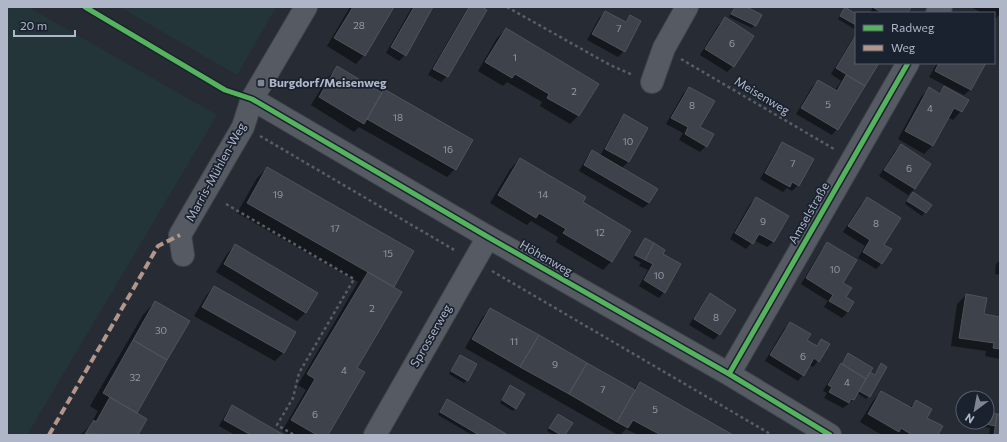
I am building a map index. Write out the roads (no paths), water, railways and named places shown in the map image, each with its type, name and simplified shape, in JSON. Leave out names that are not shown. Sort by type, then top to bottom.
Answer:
[{"type":"street","name":"Marris-Mühlen-Weg","points":[[183,255],[180,235],[243,127],[252,100],[306,7]]},
{"type":"street","points":[[652,82],[664,48],[687,7]]},
{"type":"street","name":"Amselstraße","points":[[729,374],[907,64]]},
{"type":"street","name":"Höhenweg","points":[[252,100],[488,237],[729,374],[830,435]]},
{"type":"street","name":"Sprosserweg","points":[[375,435],[488,237]]},
{"type":"place","name":"Burgdorf/Meisenweg","points":[[261,83]]}]
